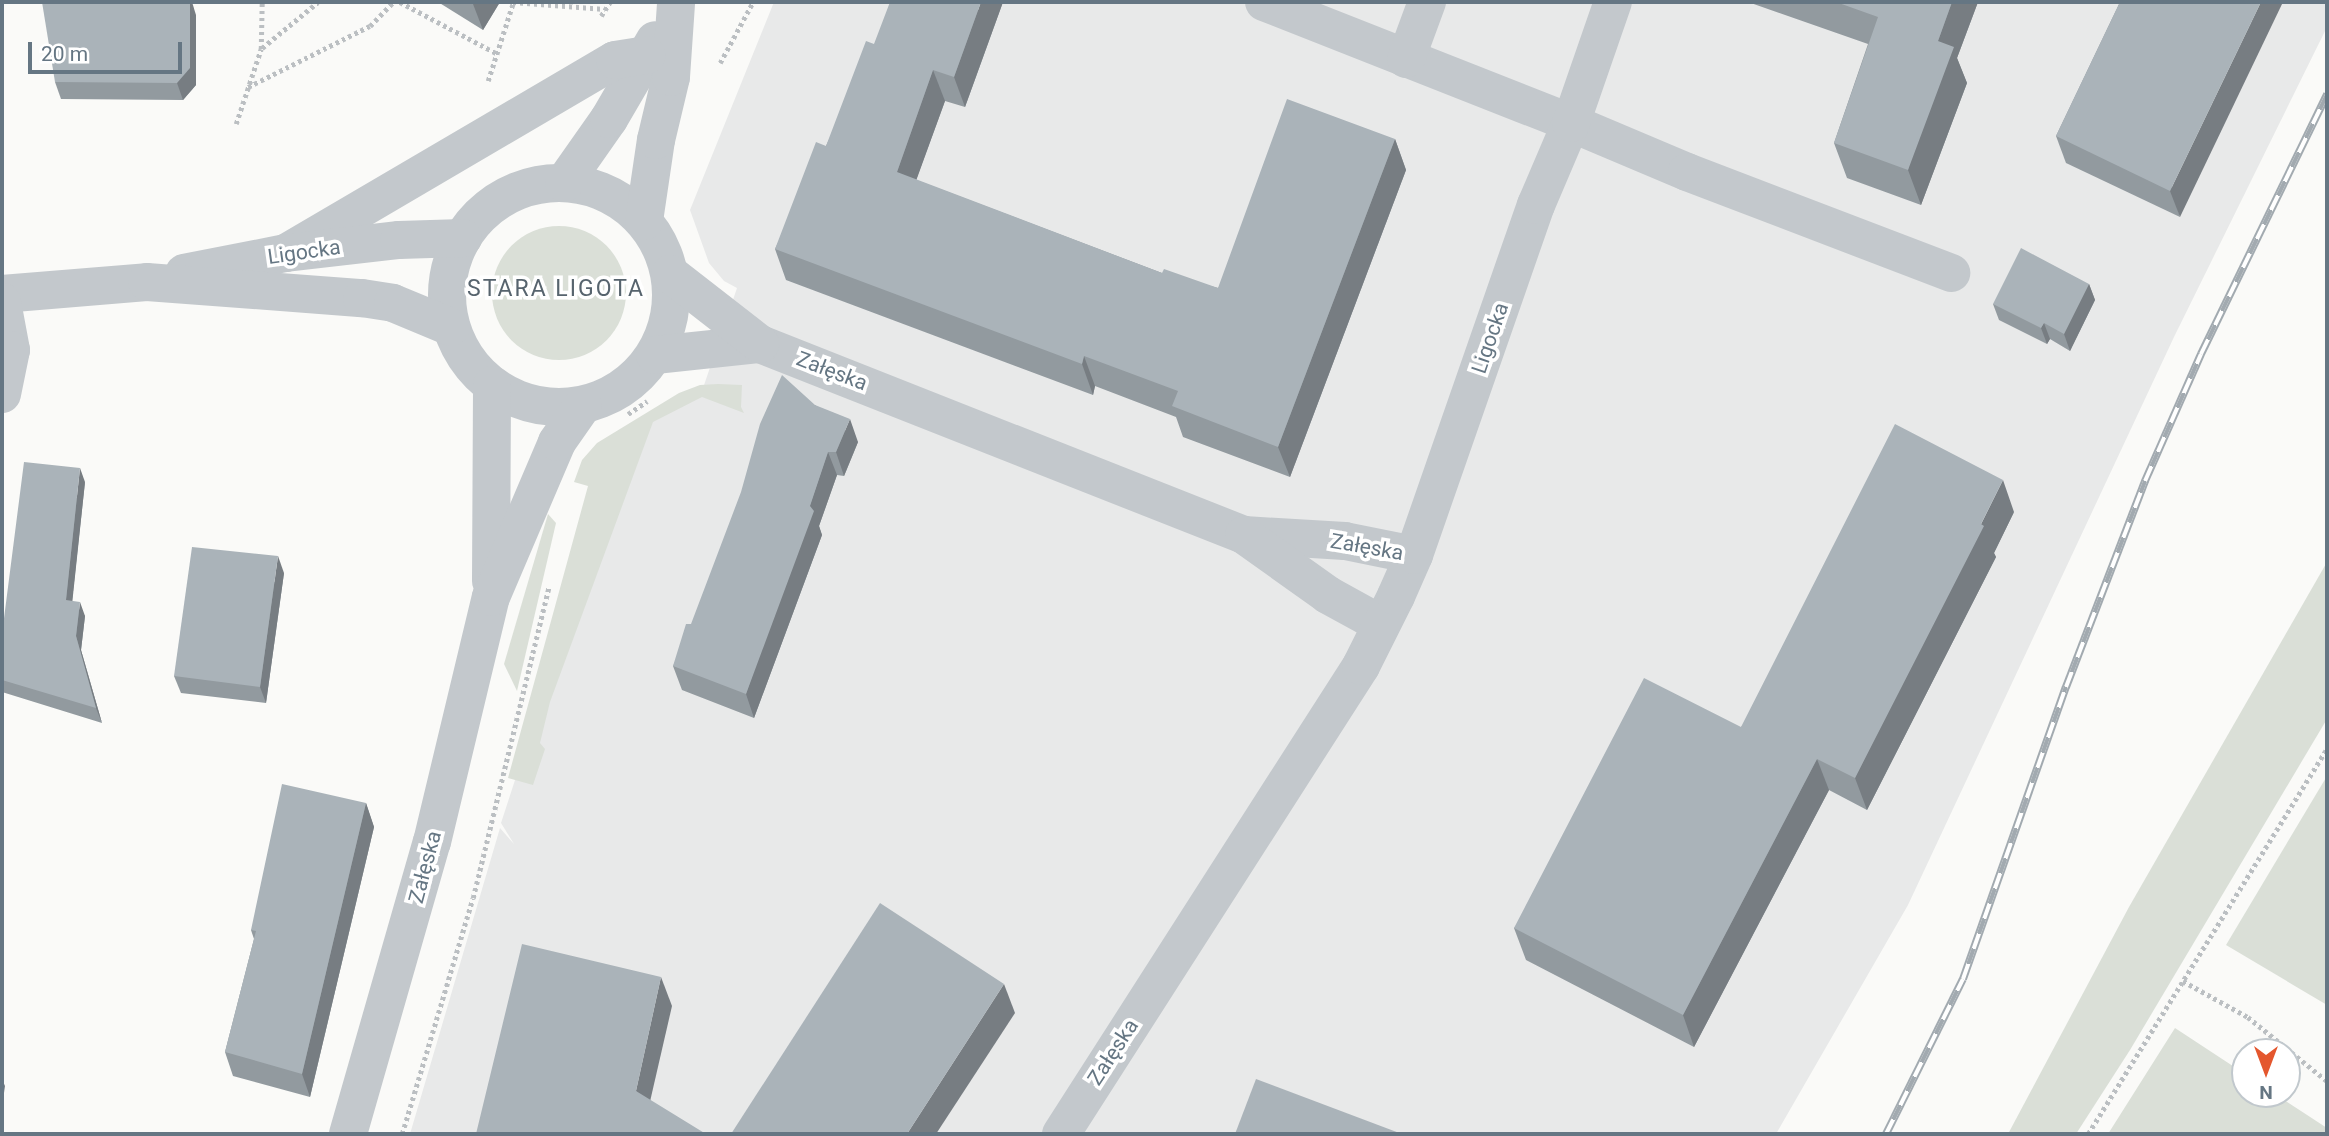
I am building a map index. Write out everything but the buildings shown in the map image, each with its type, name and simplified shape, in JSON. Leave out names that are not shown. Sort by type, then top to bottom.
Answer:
[{"type":"street","points":[[1264,2],[1571,123],[1686,172],[1951,273]]},
{"type":"street","points":[[1406,59],[1427,2]]},
{"type":"street","name":"Ligocka","points":[[1414,555],[1536,205],[1571,123],[1613,2]]},
{"type":"street","points":[[565,183],[677,3]]},
{"type":"street","points":[[644,221],[656,140],[671,77],[677,3]]},
{"type":"street","points":[[286,253],[615,60],[647,55]]},
{"type":"street","points":[[565,183],[608,194],[644,221],[664,255],[670,274],[668,324],[655,355],[624,387],[583,405],[563,407],[526,402],[492,384],[471,365],[451,327],[447,290],[454,254],[463,238],[473,223],[499,200],[530,187],[565,183]]},
{"type":"street","name":"Ligocka","points":[[147,282],[220,263],[286,253],[399,240],[463,238]]},
{"type":"street","points":[[670,274],[760,344]]},
{"type":"street","name":"Ligocka","points":[[2,294],[85,285],[147,282],[362,298],[393,303],[451,327]]},
{"type":"street","points":[[2,302],[10,350],[2,394]]},
{"type":"street","points":[[655,355],[760,344]]},
{"type":"street","name":"Załęska","points":[[760,344],[1244,535],[1345,541],[1414,555],[1361,666],[1060,1134]]},
{"type":"street","name":"Załęska","points":[[491,597],[492,384]]},
{"type":"street","name":"Załęska","points":[[348,1134],[432,842],[491,597],[557,442],[583,405]]},
{"type":"street","points":[[1244,535],[1328,595],[1381,624]]},
{"type":"path","points":[[236,124],[261,49],[262,2]]},
{"type":"path","points":[[261,49],[318,2]]},
{"type":"path","points":[[248,87],[370,26],[393,2]]},
{"type":"path","points":[[400,2],[496,53]]},
{"type":"path","points":[[486,86],[513,2],[606,9]]},
{"type":"path","points":[[598,20],[610,2]]},
{"type":"path","points":[[717,70],[753,2]]},
{"type":"path","points":[[623,417],[657,395]]},
{"type":"path","points":[[402,1134],[473,898],[551,581]]},
{"type":"path","points":[[2088,1134],[2327,749]]},
{"type":"path","points":[[2183,981],[2248,1017],[2327,1081]]},
{"type":"shaded area","points":[[774,2],[2327,2],[2327,27],[2174,337],[1908,905],[1776,1134],[410,1134],[500,828],[514,844],[501,823],[629,431],[702,391],[737,288],[724,281],[709,263],[690,210]]},
{"type":"shaded area","points":[[559,226],[585,231],[607,245],[621,267],[626,293],[621,319],[607,341],[585,355],[559,360],[533,355],[511,341],[497,319],[492,293],[497,267],[511,245],[533,231]]},
{"type":"shaded area","points":[[700,385],[742,385],[741,407],[744,413],[702,397],[653,422],[550,702],[540,743],[545,749],[533,785],[508,778],[588,486],[574,482],[582,460],[597,443],[679,393]]},
{"type":"shaded area","points":[[548,514],[556,523],[517,691],[504,664]]},
{"type":"shaded area","points":[[2327,562],[2327,719],[2130,1050],[2076,1134],[2008,1134],[2129,907]]},
{"type":"shaded area","points":[[2327,776],[2327,1005],[2226,945]]},
{"type":"shaded area","points":[[2175,1028],[2231,1065],[2231,1108],[2296,1108],[2327,1128],[2327,1134],[2108,1134]]},
{"type":"railway","points":[[1886,1134],[1963,979],[2066,687],[2145,481],[2201,354],[2327,94]]},
{"type":"district","name":"STARA LIGOTA","points":[[556,289]]}]
